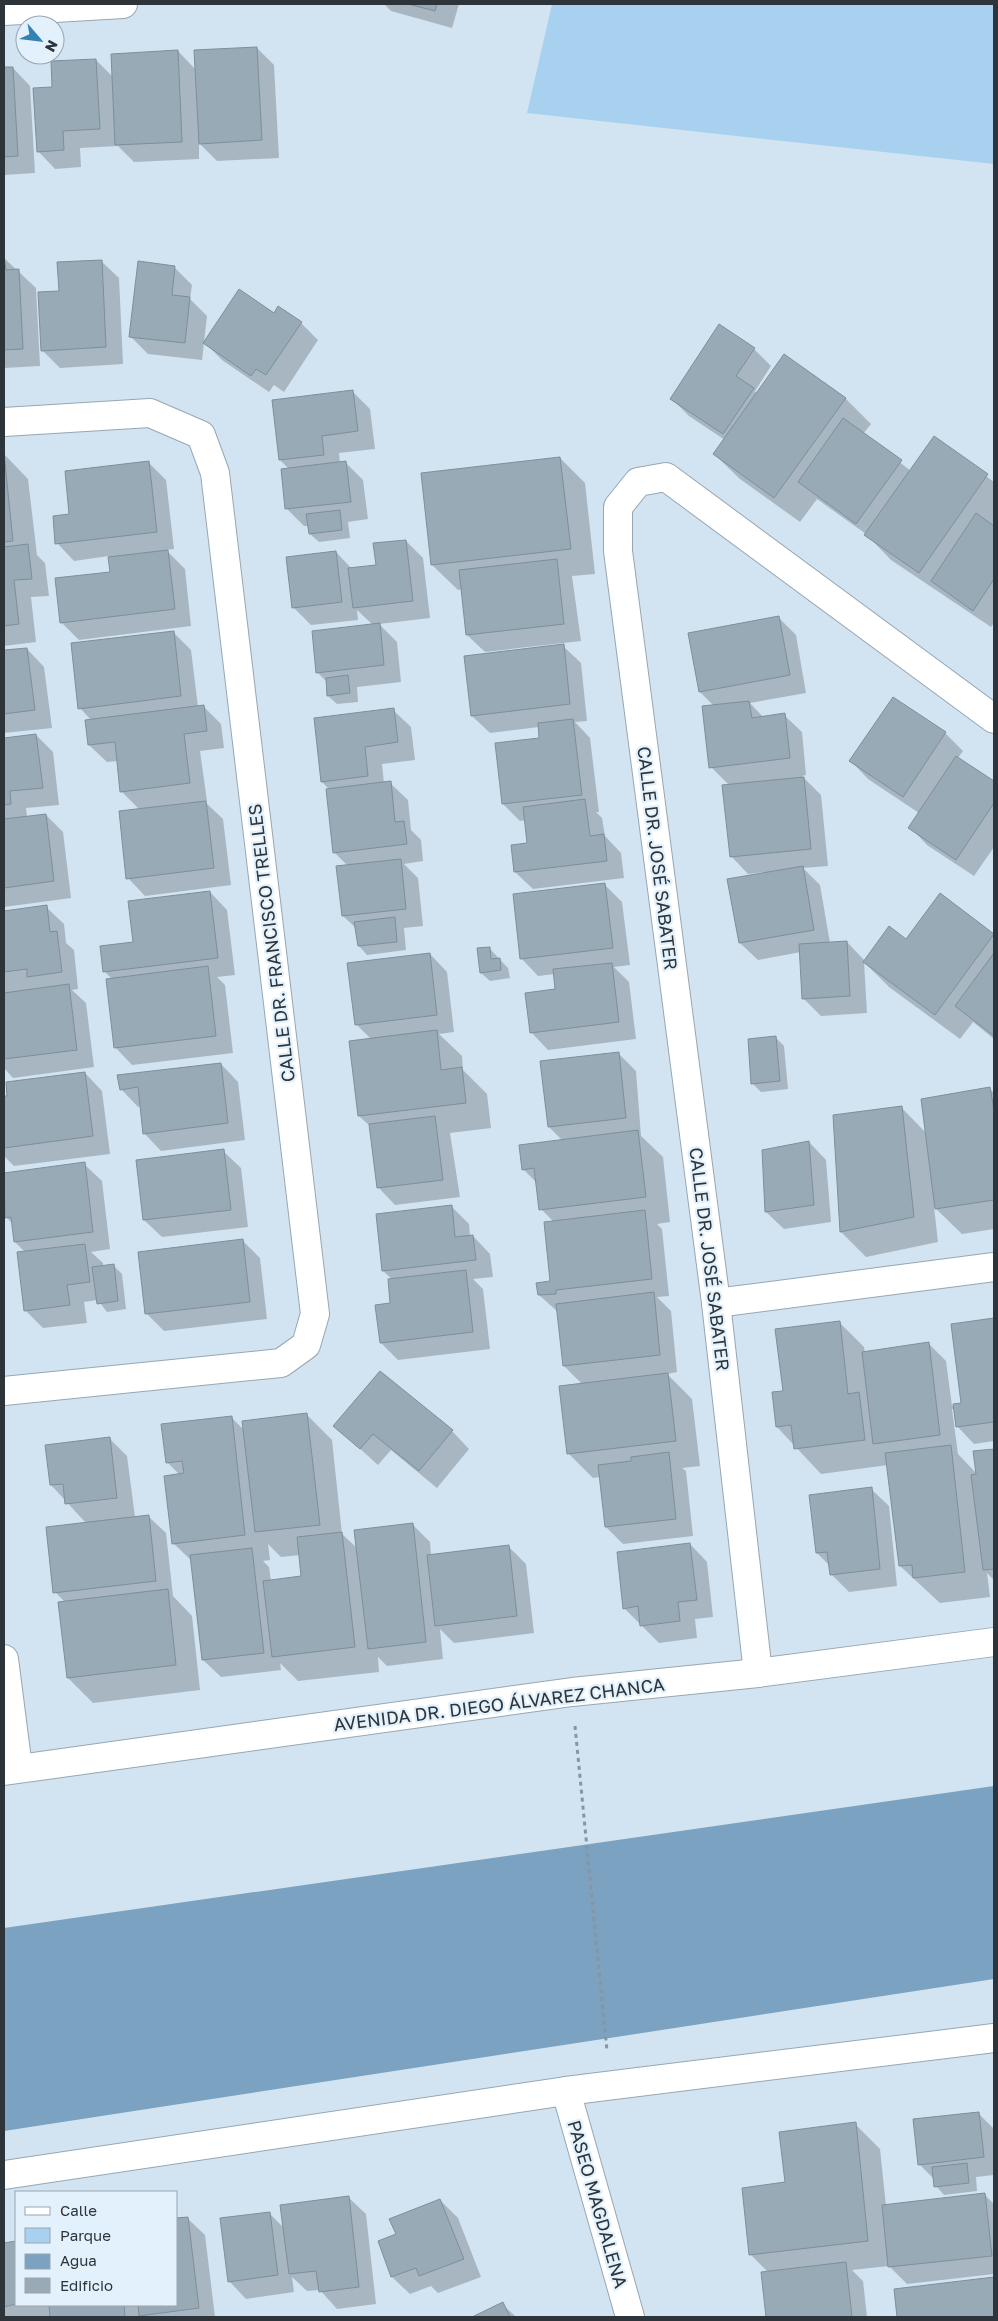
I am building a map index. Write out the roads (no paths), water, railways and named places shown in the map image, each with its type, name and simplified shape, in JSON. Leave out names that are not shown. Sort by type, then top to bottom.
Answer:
[{"type":"street","points":[[4,11],[123,4]]},
{"type":"street","name":"CALLE DR. FRANCISCO TRELLES","points":[[4,422],[150,413],[201,435],[215,472],[315,1314],[306,1345],[281,1363],[4,1391]]},
{"type":"street","name":"CALLE DR. JOSÉ SABATER","points":[[758,1673],[716,1303],[618,551],[618,508],[638,482],[666,477],[994,718]]},
{"type":"street","points":[[716,1303],[994,1267]]},
{"type":"street","name":"AVENIDA DR. DIEGO ÁLVAREZ CHANCA","points":[[11,1769],[572,1692],[758,1673],[994,1642]]},
{"type":"street","points":[[4,1659],[11,1769]]},
{"type":"street","points":[[4,2174],[566,2092],[994,2038]]},
{"type":"street","name":"PASEO MAGDALENA","points":[[566,2092],[630,2317]]},
{"type":"water","points":[[994,1786],[994,1979],[4,2131],[4,1928]]}]
